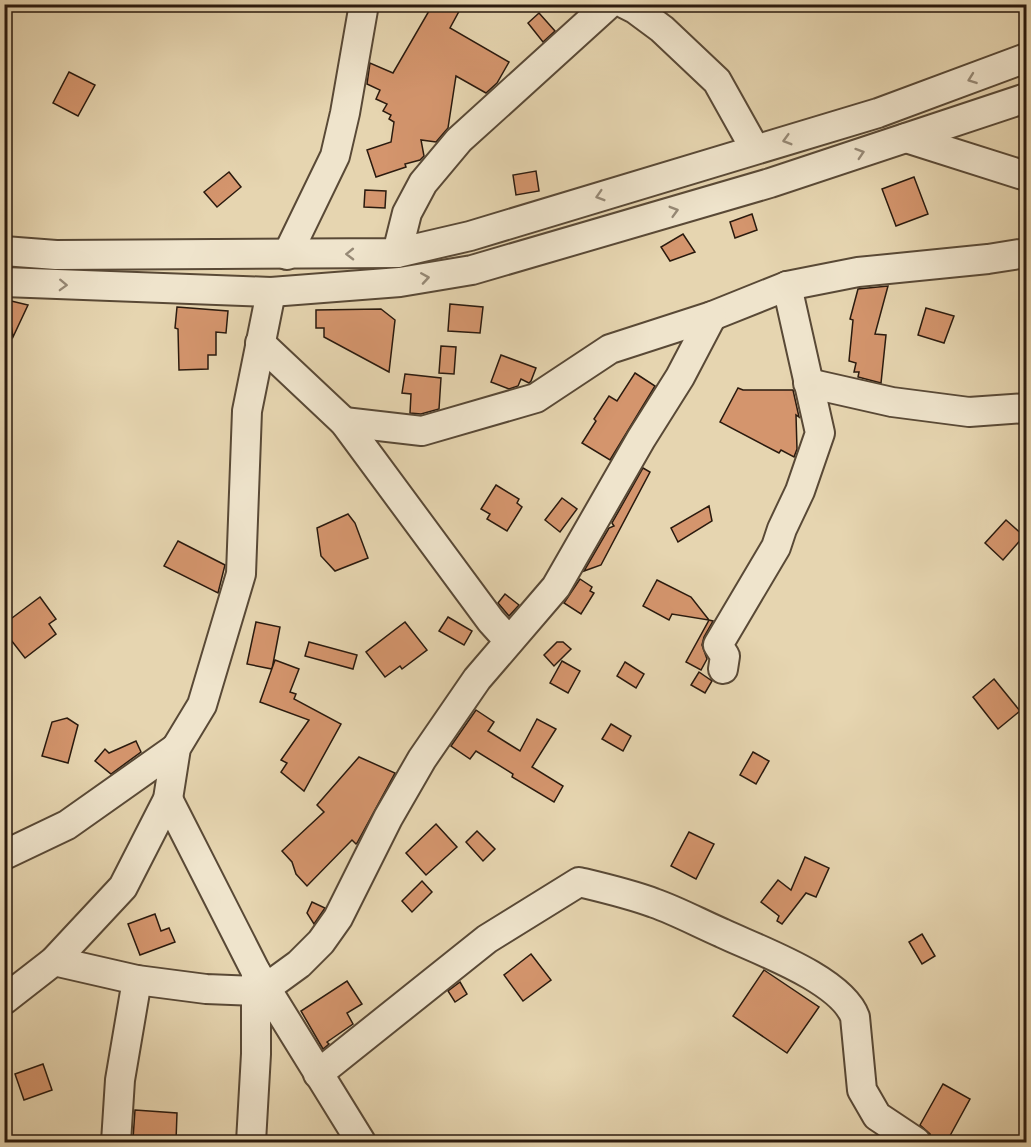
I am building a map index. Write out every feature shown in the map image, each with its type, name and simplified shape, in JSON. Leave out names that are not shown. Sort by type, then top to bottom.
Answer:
[{"type":"street","points":[[287,255],[335,156],[364,4]]},
{"type":"street","points":[[397,253],[407,213],[423,183],[459,140],[626,6],[662,29],[717,81],[755,149]]},
{"type":"street","points":[[4,251],[56,255],[397,253],[470,236],[878,114],[1026,58]]},
{"type":"street","points":[[4,282],[271,292],[400,282],[472,270],[770,183],[1026,99]]},
{"type":"street","points":[[906,138],[1026,177]]},
{"type":"street","points":[[344,422],[422,431],[536,398],[610,349],[712,316],[787,286],[858,272],[988,260],[1026,253]]},
{"type":"street","points":[[723,669],[725,656],[718,645],[776,547],[800,491],[820,433],[787,286]]},
{"type":"street","points":[[4,1000],[54,961],[123,887],[168,799],[176,748],[202,705],[241,574],[247,411],[271,292]]},
{"type":"street","points":[[54,961],[137,980],[206,989],[260,984],[299,964],[321,942],[338,918],[388,818],[422,759],[477,679],[556,587],[641,439],[680,377],[712,316]]},
{"type":"street","points":[[260,343],[344,422],[491,621],[509,641]]},
{"type":"street","points":[[808,383],[892,402],[969,412],[1026,408]]},
{"type":"street","points":[[4,855],[67,825],[176,748]]},
{"type":"street","points":[[168,799],[260,984],[360,1143]]},
{"type":"street","points":[[318,1074],[487,939],[579,882],[655,903],[791,965],[818,979],[839,995],[851,1006],[855,1017],[862,1090],[877,1116],[916,1143]]},
{"type":"street","points":[[116,1143],[120,1080],[137,980]]},
{"type":"street","points":[[251,1143],[260,984]]},
{"type":"building","points":[[433,4],[463,4],[450,28],[509,62],[497,83],[486,93],[456,76],[448,128],[436,142],[421,140],[424,156],[420,160],[376,177],[367,150],[391,142],[394,122],[389,119],[391,115],[383,111],[387,104],[376,99],[380,90],[367,84],[370,63],[393,73]]},
{"type":"building","points":[[539,13],[555,31],[543,42],[528,23]]},
{"type":"building","points":[[69,72],[95,85],[78,116],[53,103]]},
{"type":"building","points":[[536,171],[539,191],[516,195],[513,175]]},
{"type":"building","points":[[229,172],[241,187],[217,207],[204,192]]},
{"type":"building","points":[[914,177],[928,214],[896,226],[882,189]]},
{"type":"building","points":[[365,190],[386,191],[385,208],[364,207]]},
{"type":"building","points":[[752,214],[757,230],[735,238],[730,222]]},
{"type":"building","points":[[683,234],[695,252],[670,261],[661,247]]},
{"type":"building","points":[[888,286],[875,334],[886,335],[881,383],[858,377],[859,372],[854,372],[856,363],[849,361],[853,320],[850,319],[858,289]]},
{"type":"building","points":[[7,300],[28,305],[13,337]]},
{"type":"building","points":[[450,304],[483,307],[480,333],[448,331]]},
{"type":"building","points":[[177,307],[228,311],[226,333],[216,332],[216,355],[208,355],[208,369],[179,370],[178,329],[175,328]]},
{"type":"building","points":[[926,308],[954,316],[944,343],[918,335]]},
{"type":"building","points":[[381,309],[395,320],[389,372],[324,337],[324,328],[316,328],[316,310]]},
{"type":"building","points":[[441,346],[456,347],[454,374],[439,373]]},
{"type":"building","points":[[501,355],[536,368],[531,381],[529,383],[521,379],[518,386],[509,389],[491,382]]},
{"type":"building","points":[[635,373],[655,386],[610,460],[582,443],[609,396],[617,401]]},
{"type":"building","points":[[405,374],[441,378],[439,409],[421,414],[410,413],[411,394],[402,393]]},
{"type":"building","points":[[738,388],[743,390],[793,390],[799,417],[796,415],[797,449],[794,457],[781,450],[779,453],[720,422]]},
{"type":"building","points":[[643,468],[650,472],[601,565],[584,571],[609,528],[614,526],[612,523]]},
{"type":"building","points":[[496,485],[519,499],[517,503],[522,507],[507,531],[487,519],[490,514],[481,509]]},
{"type":"building","points":[[562,498],[577,509],[560,532],[545,520]]},
{"type":"building","points":[[709,506],[712,521],[678,542],[671,528]]},
{"type":"building","points":[[348,514],[355,523],[368,558],[335,571],[321,556],[317,528]]},
{"type":"building","points":[[1006,520],[1024,536],[1003,560],[985,543]]},
{"type":"building","points":[[178,541],[225,565],[218,593],[164,566]]},
{"type":"building","points":[[580,579],[592,587],[590,591],[594,593],[581,614],[564,603]]},
{"type":"building","points":[[657,580],[691,597],[709,620],[672,614],[669,620],[643,606]]},
{"type":"building","points":[[505,594],[519,605],[509,616],[498,603]]},
{"type":"building","points":[[40,597],[56,619],[49,624],[56,634],[25,658],[4,631],[4,624]]},
{"type":"building","points":[[448,617],[472,631],[464,645],[439,631]]},
{"type":"building","points":[[709,620],[713,621],[702,645],[707,659],[701,670],[686,662]]},
{"type":"building","points":[[256,622],[280,627],[272,669],[247,664]]},
{"type":"building","points":[[405,622],[427,650],[402,669],[400,666],[385,677],[366,652]]},
{"type":"building","points":[[309,642],[357,655],[353,669],[305,656]]},
{"type":"building","points":[[557,642],[563,642],[571,649],[554,666],[544,655]]},
{"type":"building","points":[[275,660],[299,669],[290,692],[296,694],[294,699],[341,724],[304,791],[281,772],[287,763],[281,760],[309,720],[260,702]]},
{"type":"building","points":[[562,661],[580,671],[568,693],[550,683]]},
{"type":"building","points":[[625,662],[644,674],[636,688],[617,676]]},
{"type":"building","points":[[699,672],[712,681],[705,693],[691,685]]},
{"type":"building","points":[[994,679],[1020,711],[998,729],[973,697]]},
{"type":"building","points":[[476,710],[494,722],[488,731],[520,751],[537,719],[556,729],[532,767],[563,786],[554,802],[512,777],[513,774],[476,751],[470,759],[451,746]]},
{"type":"building","points":[[67,718],[78,725],[68,763],[42,756],[52,722]]},
{"type":"building","points":[[611,724],[631,736],[623,751],[602,739]]},
{"type":"building","points":[[136,741],[141,752],[111,774],[95,761],[105,749],[109,753]]},
{"type":"building","points":[[753,752],[769,761],[756,784],[740,775]]},
{"type":"building","points":[[359,757],[395,773],[357,843],[352,840],[307,886],[296,874],[292,862],[282,851],[324,812],[317,805]]},
{"type":"building","points":[[436,824],[457,847],[426,875],[406,853]]},
{"type":"building","points":[[477,831],[495,849],[483,861],[466,842]]},
{"type":"building","points":[[689,832],[714,844],[696,879],[671,866]]},
{"type":"building","points":[[805,857],[829,868],[816,897],[806,893],[782,924],[777,921],[779,916],[761,902],[778,880],[791,890]]},
{"type":"building","points":[[422,881],[432,892],[412,912],[402,901]]},
{"type":"building","points":[[312,902],[325,908],[314,924],[307,913]]},
{"type":"building","points":[[155,914],[161,931],[169,928],[175,942],[140,955],[128,924]]},
{"type":"building","points":[[922,934],[935,956],[922,964],[909,942]]},
{"type":"building","points":[[531,954],[551,980],[523,1001],[504,975]]},
{"type":"building","points":[[764,970],[819,1007],[787,1053],[733,1016]]},
{"type":"building","points":[[347,981],[362,1004],[347,1013],[353,1024],[327,1042],[329,1044],[323,1049],[301,1011]]},
{"type":"building","points":[[460,982],[467,994],[455,1002],[448,991]]},
{"type":"building","points":[[43,1064],[52,1090],[24,1100],[15,1074]]},
{"type":"building","points":[[943,1084],[970,1099],[946,1143],[932,1143],[930,1134],[920,1125]]},
{"type":"building","points":[[135,1110],[177,1113],[176,1141],[133,1139]]}]
